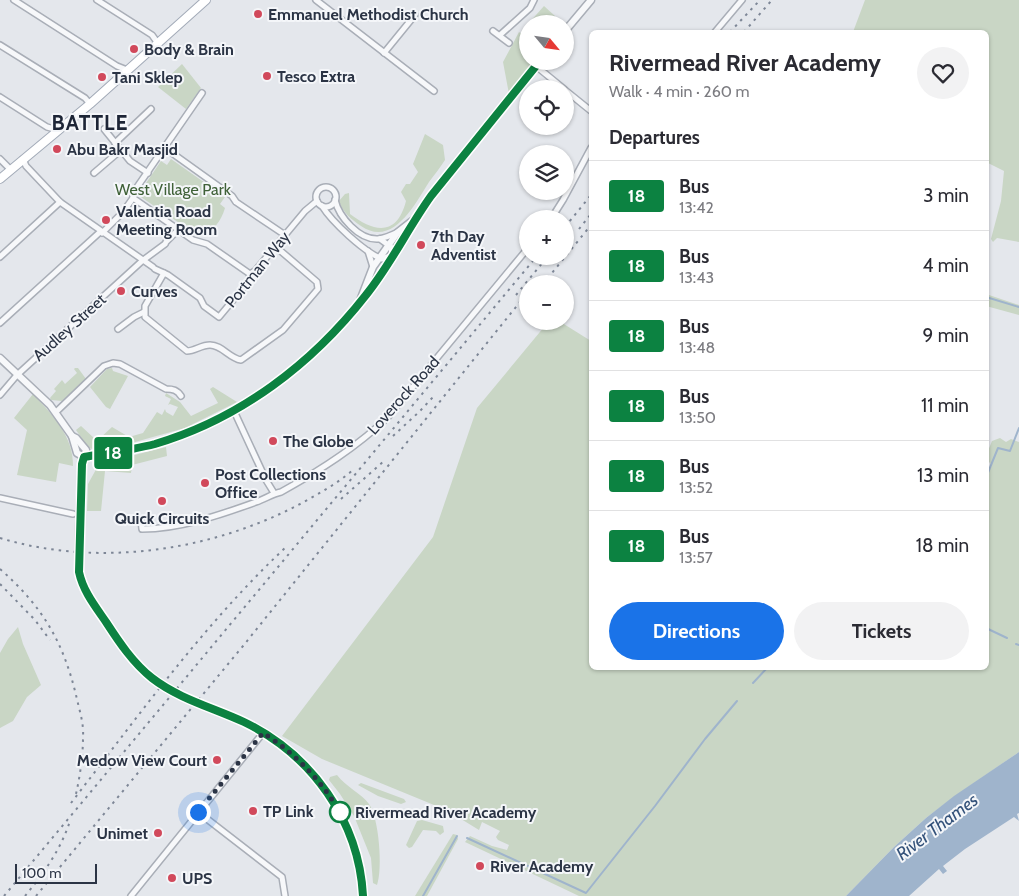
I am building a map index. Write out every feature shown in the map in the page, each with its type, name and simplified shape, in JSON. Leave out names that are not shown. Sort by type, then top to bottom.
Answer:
[{"type":"main road","points":[[0,179],[90,104],[206,0]]},
{"type":"street","points":[[14,0],[127,70]]},
{"type":"street","points":[[97,0],[152,35],[157,42]]},
{"type":"street","points":[[316,0],[434,92]]},
{"type":"street","points":[[574,20],[591,0]]},
{"type":"street","points":[[717,30],[742,0]]},
{"type":"street","points":[[500,35],[533,2]]},
{"type":"street","points":[[384,53],[415,15]]},
{"type":"street","points":[[493,31],[509,43]]},
{"type":"street","points":[[0,44],[85,98],[90,104]]},
{"type":"street","points":[[84,457],[155,444],[199,428],[234,411],[263,393],[299,366],[334,333],[372,287],[414,219],[458,161],[533,70]]},
{"type":"street","points":[[544,70],[555,80]]},
{"type":"street","points":[[0,323],[122,213],[132,198],[133,193],[202,93]]},
{"type":"street","points":[[0,97],[47,127],[58,130]]},
{"type":"street","points":[[574,97],[589,109]]},
{"type":"street","points":[[115,143],[151,108]]},
{"type":"street","points":[[104,130],[130,161],[148,173]]},
{"type":"street","points":[[165,148],[232,196],[236,202],[285,235]]},
{"type":"street","points":[[94,173],[121,150]]},
{"type":"street","points":[[557,210],[589,152]]},
{"type":"street","points":[[0,159],[11,170]]},
{"type":"street","points":[[23,160],[26,166],[60,202],[101,233],[164,273],[148,299],[144,312],[145,317],[187,351],[191,351],[199,346],[218,346],[234,359],[241,360],[283,330],[318,289],[317,282],[276,247]]},
{"type":"street","points":[[325,187],[333,190],[336,196],[337,210],[354,229],[362,234],[380,239],[388,245],[392,255],[380,259],[336,224],[317,201],[317,191],[325,187]]},
{"type":"street","points":[[132,198],[250,274]]},
{"type":"street","points":[[322,206],[328,207],[335,200]]},
{"type":"street","name":"Portman Way","points":[[164,273],[200,298],[204,306],[219,316],[249,281],[250,274],[255,271],[276,247],[305,211],[317,201]]},
{"type":"street","points":[[0,257],[60,202]]},
{"type":"street","points":[[358,304],[373,267],[398,232],[414,219]]},
{"type":"street","name":"Audley Street","points":[[0,395],[17,375],[142,260],[165,243],[179,229]]},
{"type":"street","points":[[380,239],[398,232]]},
{"type":"street","points":[[368,251],[373,267]]},
{"type":"street","name":"Loverock Road","points":[[141,519],[142,529],[171,526],[227,511],[281,492],[330,463],[382,423],[519,259]]},
{"type":"street","points":[[118,328],[134,316],[144,312]]},
{"type":"street","points":[[0,358],[56,412],[72,436],[86,450],[82,464],[79,566],[81,581],[87,595],[128,653],[150,676],[168,688],[263,733],[286,749],[316,778],[336,805],[347,825],[361,872],[363,896]]},
{"type":"street","points":[[56,412],[104,366],[113,363],[127,368],[166,389],[172,389],[181,396]]},
{"type":"street","points":[[234,411],[274,493]]},
{"type":"street","points":[[0,498],[73,514]]},
{"type":"street","points":[[131,896],[263,733]]},
{"type":"street","points":[[198,812],[282,878],[285,896]]},
{"type":"green space","points":[[865,0],[1019,0],[1019,242],[997,238],[993,242],[991,239],[1001,201],[1004,171],[989,164],[989,30],[854,30]]},
{"type":"green space","points":[[544,6],[554,15],[536,15]]},
{"type":"green space","points":[[519,32],[519,70],[528,70],[509,94],[503,62]]},
{"type":"green space","points":[[182,64],[201,88],[186,109],[158,87]]},
{"type":"green space","points":[[425,134],[443,145],[445,160],[417,201],[393,228],[383,232],[373,231],[361,226],[345,212],[339,201],[345,194],[349,193],[350,214],[368,225],[384,228],[391,226],[402,212],[406,201],[401,192],[406,184],[410,184],[418,172],[413,164]]},
{"type":"green space","name":"West Village Park","points":[[171,159],[225,197],[220,204],[225,208],[219,222],[213,229],[200,237],[138,195],[161,161],[167,165]]},
{"type":"green space","points":[[989,295],[1019,305],[1019,315],[989,307]]},
{"type":"green space","points":[[542,330],[573,330],[589,340],[589,670],[989,670],[989,471],[992,465],[989,462],[989,448],[992,441],[1000,438],[1006,442],[1011,439],[1019,442],[1019,752],[926,818],[894,847],[846,896],[579,896],[465,842],[470,836],[492,846],[507,850],[509,845],[498,840],[496,837],[500,831],[482,822],[479,830],[461,819],[461,817],[467,816],[434,805],[322,759],[282,736],[433,537],[477,408]]},
{"type":"green space","points":[[75,368],[78,368],[86,379],[62,401],[51,400],[50,398],[56,391],[54,389],[62,380],[65,384],[77,373]]},
{"type":"green space","points":[[112,368],[113,371],[128,376],[110,409],[106,407],[90,387],[107,369]]},
{"type":"green space","points":[[213,387],[237,402],[185,428],[128,444],[92,449],[87,446],[76,430],[81,426],[95,439],[99,439],[112,427],[129,437],[143,433],[157,412],[162,415],[165,409],[166,412],[173,416],[178,407],[168,405],[171,399],[165,396],[166,393],[180,402],[191,416],[218,403],[210,389]]},
{"type":"green space","points":[[33,394],[61,427],[70,445],[73,466],[59,463],[56,482],[17,475],[27,430],[14,418]]},
{"type":"green space","points":[[166,447],[167,456],[132,465],[131,473],[105,471],[101,511],[87,511],[88,484],[99,464]]},
{"type":"green space","points":[[18,627],[23,644],[41,685],[27,697],[13,721],[0,728],[0,653]]},
{"type":"green space","points":[[337,775],[366,800],[372,811],[378,832],[380,856],[377,885],[373,883],[371,858],[354,816],[329,780],[330,777]]},
{"type":"green space","points":[[361,783],[404,799],[406,802],[401,804],[378,796],[358,785]]},
{"type":"green space","points":[[422,820],[443,826],[444,832],[440,835],[436,831],[423,830],[412,847],[409,848],[406,845],[417,821]]},
{"type":"green space","points":[[453,834],[457,835],[458,839],[427,896],[415,896]]},
{"type":"water","name":"River Thames","points":[[1019,752],[1019,813],[1017,814],[1019,821],[1014,817],[965,849],[943,866],[947,871],[943,874],[939,869],[909,896],[846,896],[894,847],[926,818],[954,796]]},
{"type":"waterway","points":[[989,298],[1019,307]]},
{"type":"waterway","points":[[989,470],[998,448],[1010,451],[1019,428]]},
{"type":"waterway","points":[[989,629],[1007,638]]},
{"type":"waterway","points":[[753,683],[765,670]]},
{"type":"waterway","points":[[467,838],[586,893],[705,739],[737,701]]},
{"type":"waterway","points":[[423,896],[457,836]]},
{"type":"railway","points":[[732,30],[760,0]]},
{"type":"railway","points":[[746,30],[772,0]]},
{"type":"railway","points":[[574,216],[589,197]]},
{"type":"railway","points":[[579,229],[589,216]]},
{"type":"railway","points":[[550,275],[589,227]]},
{"type":"railway","points":[[4,896],[530,265]]},
{"type":"railway","points":[[516,295],[541,265]]},
{"type":"railway","points":[[36,896],[243,646],[519,303]]},
{"type":"railway","points":[[393,436],[434,396]]},
{"type":"railway","points":[[341,499],[384,461]]},
{"type":"railway","points":[[0,538],[38,547],[76,552],[115,553],[154,550],[193,543],[231,533],[267,520],[335,484],[353,470]]},
{"type":"railway","points":[[71,803],[200,638],[256,576],[286,547]]},
{"type":"railway","points":[[0,569],[39,611],[65,658],[81,716],[83,732],[82,759],[76,794]]},
{"type":"railway","points":[[0,584],[35,620],[50,640]]},
{"type":"railway","points":[[25,896],[51,860],[62,841],[70,821]]},
{"type":"bus line","name":"18","points":[[363,896],[361,872],[347,825],[336,805],[316,778],[286,749],[263,733],[157,682],[132,658],[87,595],[79,572],[79,515],[82,464],[84,457],[155,444],[199,428],[247,403],[299,366],[334,333],[365,296],[388,263],[414,219],[431,196],[533,70]]},
{"type":"place","name":"Emmanuel Methodist Church","points":[[258,14]]},
{"type":"place","name":"Body & Brain","points":[[134,49]]},
{"type":"place","name":"Tesco Extra","points":[[267,76]]},
{"type":"place","name":"Tani Sklep","points":[[102,77]]},
{"type":"place","name":"Abu Bakr Masjid","points":[[57,149]]},
{"type":"place","name":"Valentia Road Meeting Room","points":[[106,220]]},
{"type":"place","name":"7th Day Adventist","points":[[421,245]]},
{"type":"place","name":"Curves","points":[[121,291]]},
{"type":"place","name":"The Globe","points":[[273,441]]},
{"type":"place","name":"Post Collections Office","points":[[205,483]]},
{"type":"place","name":"Quick Circuits","points":[[162,501]]},
{"type":"place","name":"Medow View Court","points":[[217,760]]},
{"type":"place","name":"TP Link","points":[[253,811]]},
{"type":"place","name":"Rivermead River Academy","points":[[340,812]]},
{"type":"place","name":"Unimet","points":[[158,833]]},
{"type":"place","name":"River Academy","points":[[480,866]]},
{"type":"place","name":"UPS","points":[[172,878]]},
{"type":"district","name":"BATTLE","points":[[90,123]]},
{"type":"route","points":[[198,812],[263,733],[286,749],[316,778],[341,814],[340,812]]}]
